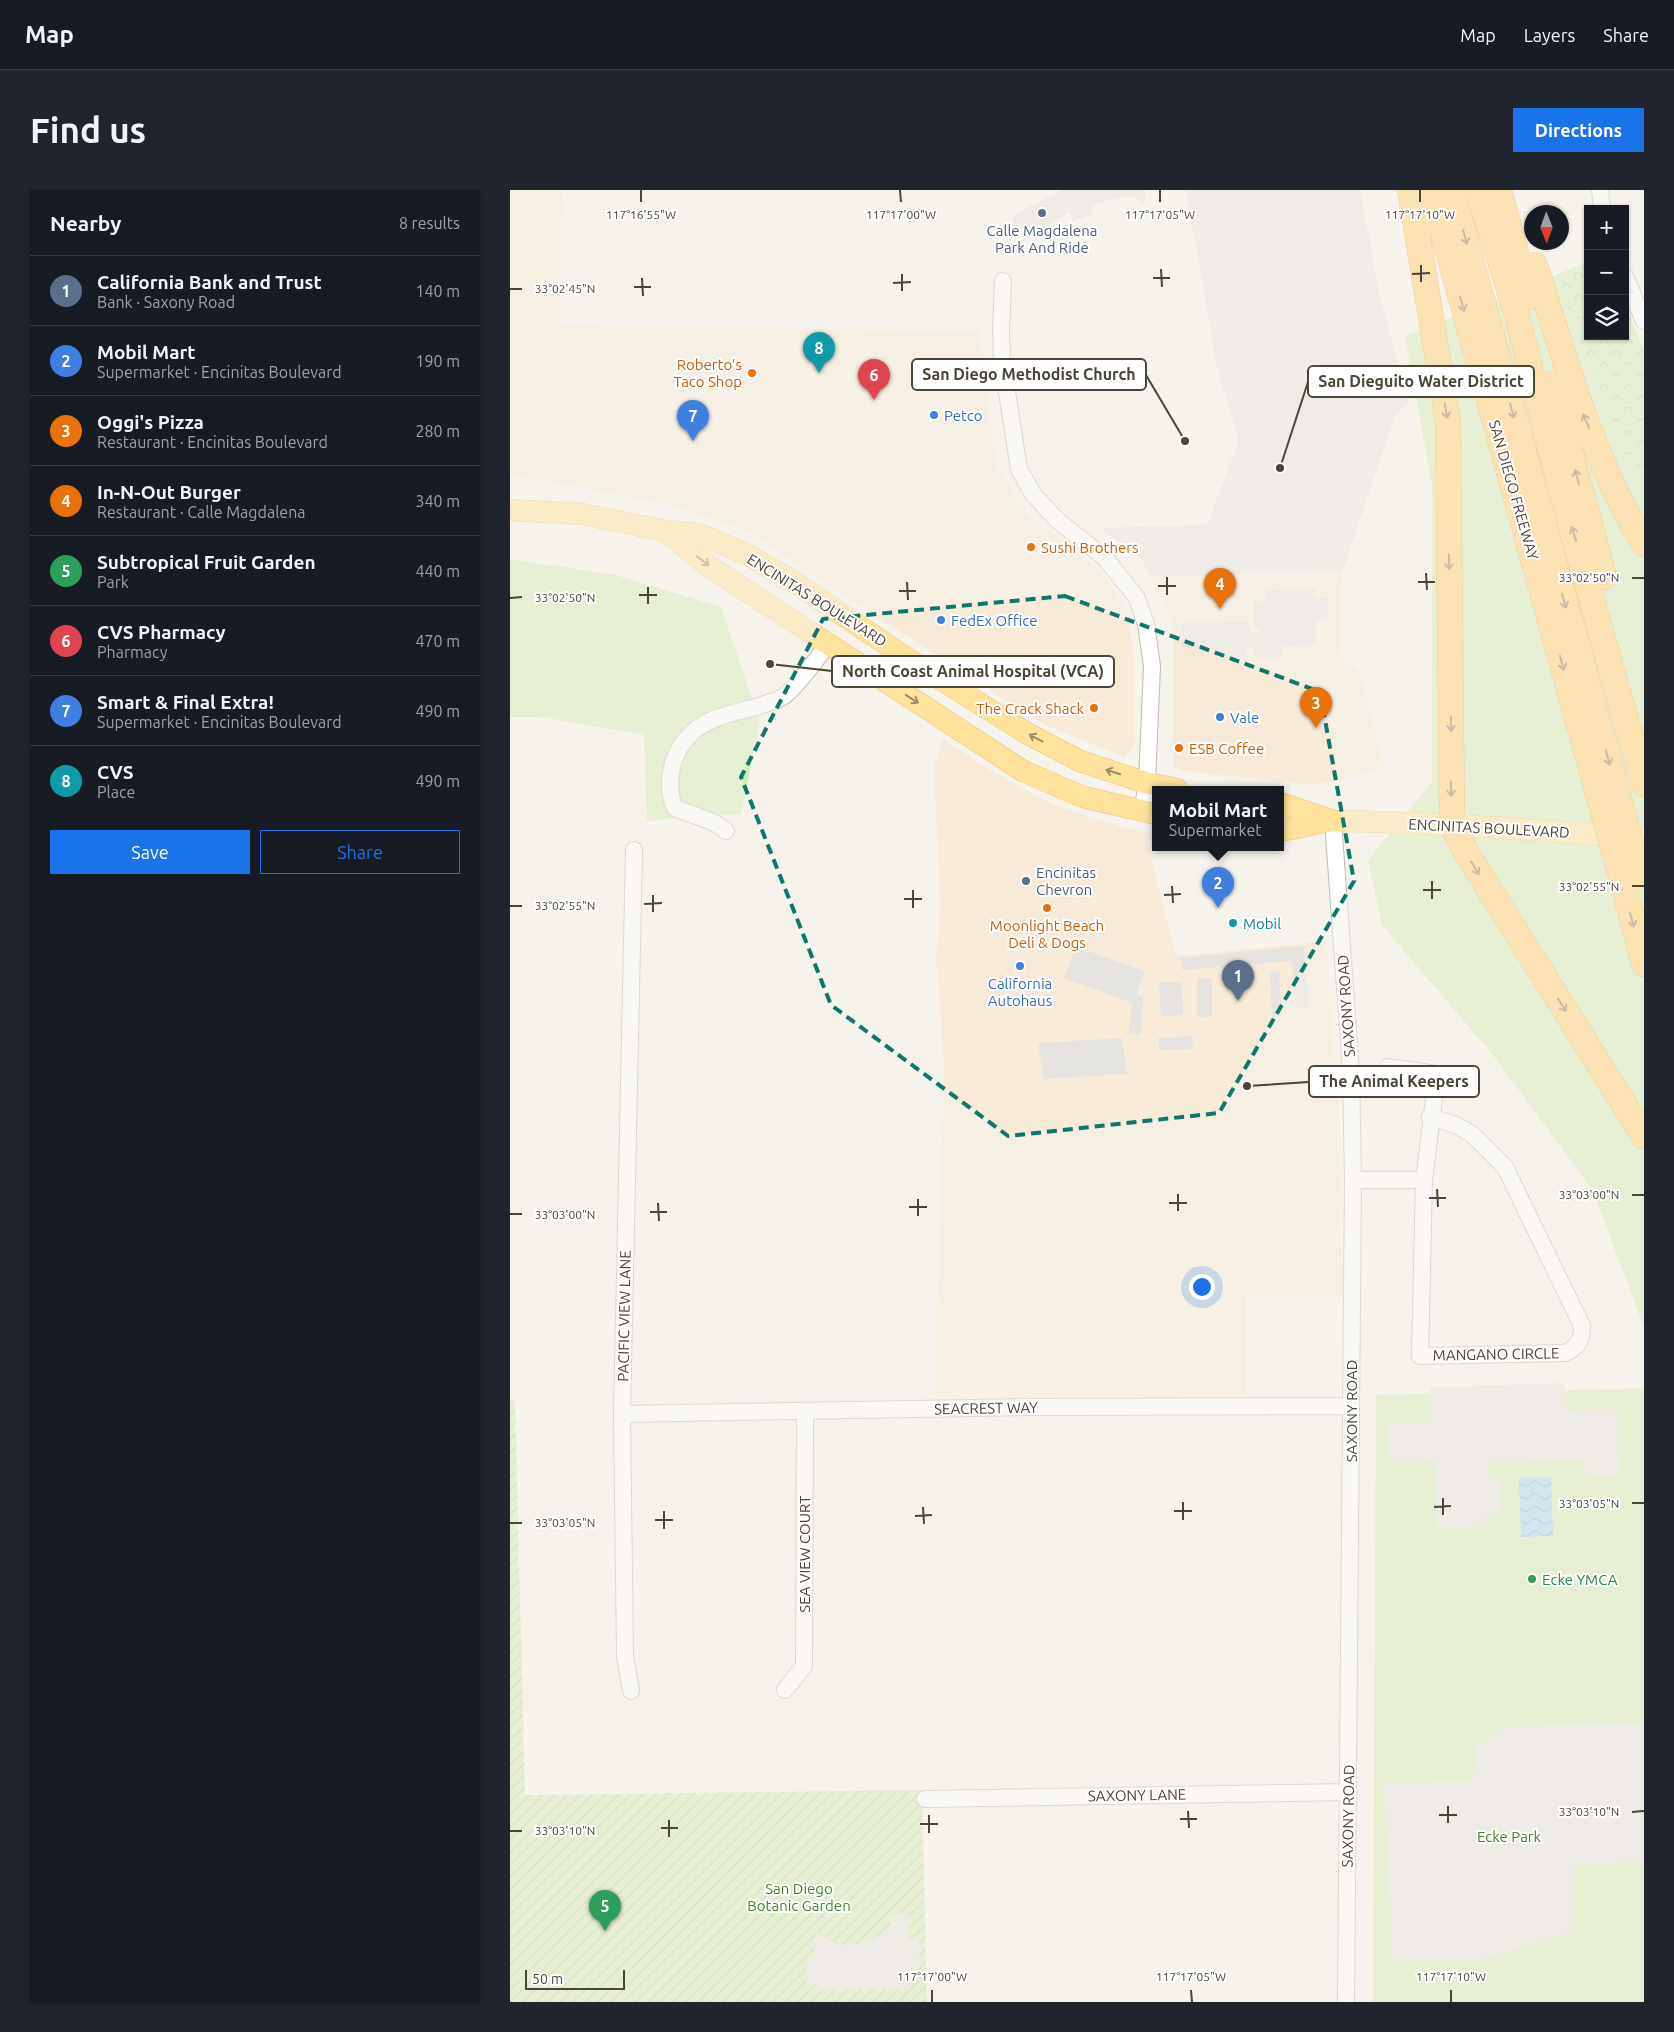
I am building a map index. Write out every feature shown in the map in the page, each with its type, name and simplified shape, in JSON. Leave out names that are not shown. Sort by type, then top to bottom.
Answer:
[{"type":"highway","points":[[1410,190],[1448,421],[1452,825],[1469,857],[1644,1136]]},
{"type":"highway","name":"SAN DIEGO FREEWAY","points":[[1430,190],[1635,881],[1644,964]]},
{"type":"highway","points":[[1452,190],[1609,798]]},
{"type":"highway","points":[[1478,190],[1516,312],[1562,495],[1644,784]]},
{"type":"highway","points":[[1499,190],[1644,727]]},
{"type":"highway","points":[[1511,190],[1582,414],[1629,520],[1644,544]]},
{"type":"main road","name":"ENCINITAS BOULEVARD","points":[[510,510],[582,514],[665,532],[700,534],[748,555],[794,582],[908,659],[1030,735],[1080,761],[1147,783],[1162,786]]},
{"type":"main road","name":"ENCINITAS BOULEVARD","points":[[665,532],[707,565],[1023,771],[1083,797],[1149,813]]},
{"type":"main road","name":"ENCINITAS BOULEVARD","points":[[1284,804],[1333,821]]},
{"type":"main road","name":"ENCINITAS BOULEVARD","points":[[1284,830],[1333,821],[1452,825],[1644,838]]},
{"type":"street","points":[[1600,190],[1602,205]]},
{"type":"street","points":[[1004,281],[1001,322],[1002,360],[1006,396],[1019,469],[1033,494],[1057,520],[1105,558],[1137,598],[1146,624],[1152,666],[1147,783],[1149,813]]},
{"type":"street","points":[[1629,285],[1644,321]]},
{"type":"street","points":[[726,831],[715,823],[675,808],[671,799],[670,782],[677,750],[689,734],[701,724],[784,696],[828,644]]},
{"type":"street","name":"SAXONY ROAD","points":[[1333,821],[1351,1071],[1353,1180],[1346,2002]]},
{"type":"street","name":"PACIFIC VIEW LANE","points":[[631,1691],[624,1656],[622,1414],[634,850]]},
{"type":"street","name":"MANGANO CIRCLE","points":[[1388,1067],[1437,1074],[1430,1117],[1424,1180],[1420,1356],[1565,1353],[1574,1350],[1582,1337],[1582,1326],[1505,1167],[1472,1134],[1456,1125],[1430,1117]]},
{"type":"street","points":[[1353,1180],[1424,1180]]},
{"type":"street","name":"SEACREST WAY","points":[[622,1414],[1029,1407],[1351,1406]]},
{"type":"street","name":"SEA VIEW COURT","points":[[785,1690],[804,1666],[805,1412]]},
{"type":"street","name":"SAXONY LANE","points":[[925,1799],[1349,1792]]},
{"type":"highlighted area","points":[[1065,596],[1320,692],[1354,881],[1219,1113],[1008,1136],[831,1005],[741,777],[823,619]]},
{"type":"shaded area","points":[[510,190],[562,190],[559,326],[979,331],[995,465],[1027,515],[1100,569],[1126,608],[1134,651],[1135,744],[1124,757],[1047,726],[829,586],[749,531],[679,507],[510,474]]},
{"type":"shaded area","name":"Calle Magdalena Park And Ride","points":[[1061,190],[1145,190],[1145,204],[1133,197],[1120,197],[1090,205],[1093,214],[1073,221],[1069,212],[1030,236],[1012,222],[1014,215]]},
{"type":"shaded area","points":[[1186,190],[1360,190],[1380,296],[1408,402],[1396,414],[1342,572],[1149,576],[1141,558],[1101,528],[1207,525],[1239,440],[1217,368]]},
{"type":"shaded area","points":[[1342,572],[1340,655],[1359,672],[1385,768],[1315,785],[1181,770],[1173,766],[1173,630],[1166,606],[1149,576]]},
{"type":"shaded area","points":[[1315,588],[1316,598],[1327,598],[1328,620],[1316,621],[1316,643],[1306,647],[1282,646],[1281,657],[1255,657],[1254,648],[1249,647],[1245,651],[1245,657],[1225,656],[1218,651],[1204,647],[1182,647],[1182,623],[1249,622],[1251,632],[1261,632],[1261,629],[1254,628],[1253,602],[1265,601],[1265,590]]},
{"type":"shaded area","points":[[943,739],[994,773],[1055,805],[1122,827],[1148,833],[1147,843],[1176,956],[1326,941],[1330,1022],[1338,1088],[1334,1097],[1339,1102],[1342,1295],[1246,1295],[1246,1398],[935,1405],[944,1067],[936,956],[940,909],[934,765]]},
{"type":"shaded area","points":[[1304,946],[1309,1008],[1296,1009],[1292,961],[1182,970],[1180,958]]},
{"type":"shaded area","points":[[1076,947],[1145,971],[1136,996],[1143,997],[1141,1035],[1129,1033],[1132,1003],[1064,978]]},
{"type":"shaded area","points":[[1279,972],[1282,1018],[1272,1018],[1270,973]]},
{"type":"shaded area","points":[[1212,978],[1212,1017],[1197,1017],[1197,979]]},
{"type":"shaded area","points":[[1159,982],[1182,982],[1183,1015],[1161,1016]]},
{"type":"shaded area","points":[[1192,1036],[1193,1049],[1159,1050],[1158,1038]]},
{"type":"shaded area","points":[[1122,1038],[1127,1074],[1044,1079],[1038,1043]]},
{"type":"shaded area","points":[[1565,1383],[1566,1411],[1617,1410],[1619,1475],[1585,1476],[1585,1460],[1487,1462],[1487,1478],[1499,1478],[1500,1512],[1486,1513],[1486,1526],[1437,1528],[1436,1461],[1389,1462],[1388,1424],[1431,1422],[1430,1387]]},
{"type":"shaded area","points":[[1644,1724],[1644,1861],[1574,1865],[1574,1931],[1482,1959],[1393,1962],[1384,1782],[1474,1781],[1476,1745],[1510,1726]]},
{"type":"shaded area","points":[[908,1913],[908,1939],[919,1940],[920,1982],[911,1982],[911,1987],[898,1988],[818,1989],[818,1985],[807,1985],[807,1957],[816,1957],[816,1949],[810,1945],[817,1933],[837,1945],[858,1944],[870,1941],[891,1927],[889,1916]]},
{"type":"green space","points":[[1584,264],[1584,340],[1629,340],[1629,314],[1644,350],[1644,490],[1632,471],[1553,276]]},
{"type":"green space","points":[[1553,276],[1632,471],[1644,490],[1644,1328],[1593,1191],[1497,1060],[1382,925],[1368,860],[1432,782],[1432,486],[1405,336]]},
{"type":"green space","points":[[510,559],[615,575],[721,607],[760,722],[741,814],[647,821],[644,735],[542,717],[510,717]]},
{"type":"green space","name":"Ecke Park","points":[[1644,1388],[1644,2002],[1373,2002],[1376,1395]]},
{"type":"green space","name":"San Diego Botanic Garden","points":[[510,1401],[515,1401],[525,1795],[922,1790],[927,2002],[510,2002]]},
{"type":"water","points":[[1551,1477],[1553,1536],[1521,1537],[1519,1478]]},
{"type":"place","name":"Calle Magdalena Park And Ride","points":[[1042,213]]},
{"type":"place","name":"Roberto's Taco Shop","points":[[752,373]]},
{"type":"place","name":"CVS","points":[[819,373]]},
{"type":"place","name":"CVS Pharmacy","points":[[874,400]]},
{"type":"place","name":"Petco","points":[[934,415]]},
{"type":"place","name":"Smart & Final Extra!","points":[[693,441]]},
{"type":"place","name":"San Diego Methodist Church","points":[[1185,441]]},
{"type":"place","name":"San Dieguito Water District","points":[[1280,468]]},
{"type":"place","name":"Sushi Brothers","points":[[1031,547]]},
{"type":"place","name":"In-N-Out Burger","points":[[1220,609]]},
{"type":"place","name":"FedEx Office","points":[[941,620]]},
{"type":"place","name":"North Coast Animal Hospital (VCA)","points":[[770,664]]},
{"type":"place","name":"The Crack Shack","points":[[1094,708]]},
{"type":"place","name":"Vale","points":[[1220,717]]},
{"type":"place","name":"Oggi's Pizza","points":[[1316,728]]},
{"type":"place","name":"ESB Coffee","points":[[1179,748]]},
{"type":"place","name":"Encinitas Chevron","points":[[1026,881]]},
{"type":"place","name":"Moonlight Beach Deli & Dogs","points":[[1047,908]]},
{"type":"place","name":"Mobil Mart","points":[[1218,908]]},
{"type":"place","name":"Mobil","points":[[1233,923]]},
{"type":"place","name":"California Autohaus","points":[[1020,966]]},
{"type":"place","name":"California Bank and Trust","points":[[1238,1001]]},
{"type":"place","name":"The Animal Keepers","points":[[1247,1086]]},
{"type":"place","name":"Ecke YMCA","points":[[1532,1579]]},
{"type":"place","name":"Subtropical Fruit Garden","points":[[605,1931]]}]
